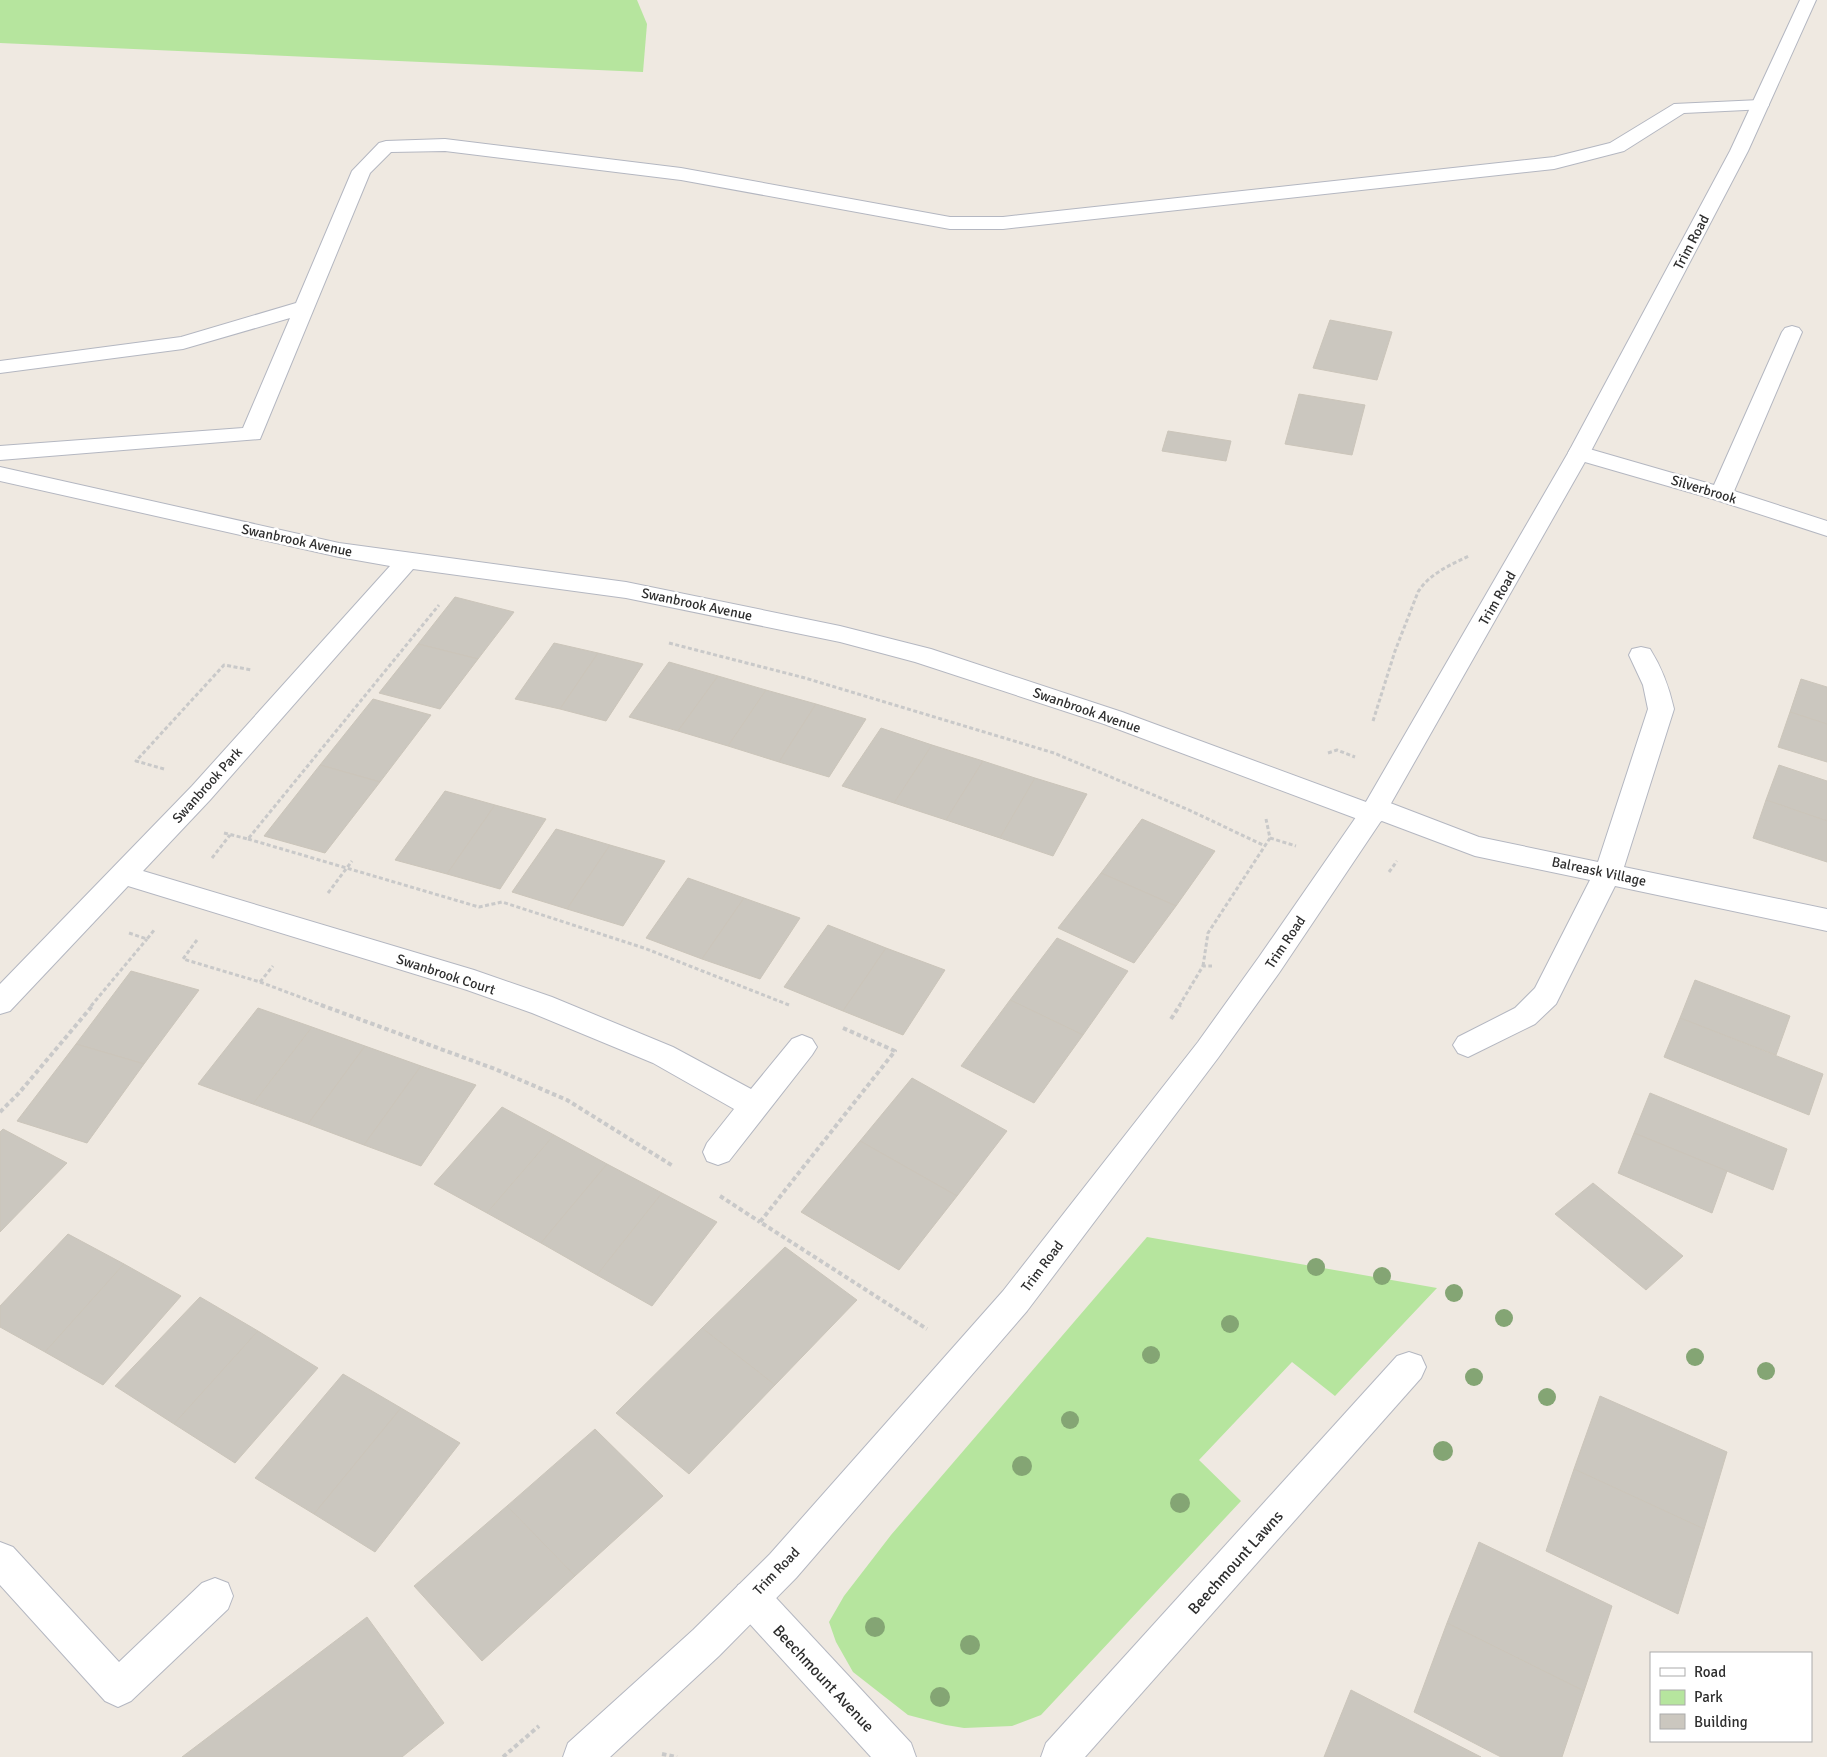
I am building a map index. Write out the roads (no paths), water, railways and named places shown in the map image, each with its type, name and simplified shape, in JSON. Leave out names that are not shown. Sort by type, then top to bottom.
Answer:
[{"type":"street","name":"Trim Road","points":[[582,1757],[706,1643],[783,1566],[1016,1301],[1208,1050],[1270,965],[1374,811],[1579,453],[1739,150],[1808,0]]},
{"type":"street","points":[[0,453],[252,434],[361,171],[386,147],[445,146],[682,174],[950,223],[1003,223],[1554,163],[1617,147],[1680,108],[1760,105]]},
{"type":"street","points":[[0,367],[183,343],[304,307]]},
{"type":"street","points":[[1721,494],[1792,332]]},
{"type":"street","name":"Silverbrook","points":[[1579,453],[1721,494],[1827,529]]},
{"type":"street","name":"Swanbrook Avenue","points":[[0,474],[339,550],[407,561],[626,590],[840,634],[904,650],[1006,682],[1374,811]]},
{"type":"street","name":"Swanbrook Park","points":[[0,1003],[79,918],[124,875],[176,819],[407,561]]},
{"type":"street","points":[[1468,1045],[1525,1016],[1546,996],[1608,873],[1661,709],[1656,685],[1641,655]]},
{"type":"street","name":"Balreask Village","points":[[1374,811],[1475,846],[1827,920]]},
{"type":"street","name":"Swanbrook Court","points":[[124,875],[465,979],[542,1005],[662,1055],[755,1106]]},
{"type":"street","points":[[718,1152],[802,1047]]},
{"type":"street","name":"Beechmount Lawns","points":[[1060,1757],[1409,1367]]},
{"type":"street","points":[[0,1559],[118,1688],[214,1596]]},
{"type":"street","name":"Beechmount Avenue","points":[[751,1598],[897,1757]]}]
